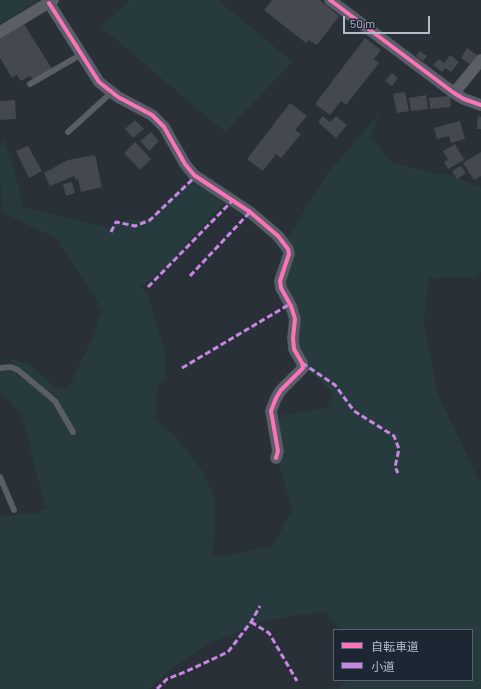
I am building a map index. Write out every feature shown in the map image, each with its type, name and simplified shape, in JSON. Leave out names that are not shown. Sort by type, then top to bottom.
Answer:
[{"type":"street","points":[[330,0],[454,93],[464,99],[481,105]]},
{"type":"street","points":[[0,32],[51,1],[99,82],[118,97],[152,115],[164,127],[185,164],[194,175],[250,212],[278,236],[288,249],[289,254],[280,282],[281,288],[291,306],[295,319],[293,338],[294,349],[302,362],[303,368],[281,390],[271,411],[278,451],[276,458]]},
{"type":"street","points":[[454,93],[481,60]]},
{"type":"lane","points":[[30,84],[82,54]]},
{"type":"lane","points":[[68,132],[112,92]]},
{"type":"lane","points":[[0,368],[11,367],[18,370],[55,401],[73,432]]},
{"type":"lane","points":[[0,477],[14,510]]},
{"type":"green space","points":[[0,0],[39,0],[0,24]]},
{"type":"green space","points":[[130,0],[218,0],[293,62],[225,132],[101,27]]},
{"type":"green space","points":[[381,111],[370,138],[380,147],[390,161],[429,173],[448,174],[481,188],[481,272],[475,277],[428,278],[424,326],[438,395],[479,480],[481,480],[481,689],[321,689],[340,688],[345,681],[473,681],[473,629],[340,629],[325,611],[262,621],[210,643],[170,669],[149,689],[0,689],[0,517],[20,514],[35,514],[47,508],[34,466],[26,428],[21,414],[0,391],[0,370],[11,367],[22,381],[10,359],[29,364],[56,388],[68,389],[95,333],[98,321],[103,311],[68,255],[60,245],[60,240],[5,214],[2,203],[0,172],[0,150],[3,137],[19,188],[22,207],[107,228],[125,220],[147,220],[196,176],[226,202],[189,240],[169,265],[141,286],[148,296],[165,351],[165,378],[157,388],[155,419],[175,436],[204,473],[215,502],[213,558],[273,546],[292,510],[278,459],[276,431],[282,415],[327,408],[333,393],[320,380],[303,368],[292,320],[281,288],[284,243],[328,173]]},
{"type":"building","points":[[272,0],[320,0],[339,16],[317,45],[309,40],[306,43],[264,10]]},
{"type":"building","points":[[24,24],[52,69],[33,80],[30,76],[21,81],[17,75],[12,78],[0,58],[0,38]]},
{"type":"building","points":[[365,38],[381,50],[374,59],[379,63],[346,105],[341,101],[330,115],[315,104]]},
{"type":"building","points":[[467,48],[477,55],[471,65],[461,58]]},
{"type":"building","points":[[420,51],[427,56],[423,61],[416,56]]},
{"type":"building","points":[[450,55],[459,62],[451,72],[445,68],[442,72],[433,65],[439,59],[444,63]]},
{"type":"building","points":[[392,73],[398,78],[392,86],[385,81]]},
{"type":"building","points":[[405,92],[409,111],[397,113],[393,94]]},
{"type":"building","points":[[426,95],[428,109],[411,111],[409,98]]},
{"type":"building","points":[[450,96],[451,107],[430,109],[429,98]]},
{"type":"building","points":[[15,100],[16,119],[0,120],[0,101]]},
{"type":"building","points":[[290,103],[307,116],[295,130],[301,134],[281,158],[276,154],[263,171],[247,159]]},
{"type":"building","points":[[323,116],[330,122],[336,116],[347,125],[336,138],[318,122]]},
{"type":"building","points":[[478,116],[481,117],[481,129],[477,129]]},
{"type":"building","points":[[135,120],[144,129],[133,138],[125,129]]},
{"type":"building","points":[[460,121],[465,139],[451,143],[449,136],[437,139],[434,128]]},
{"type":"building","points":[[151,132],[159,141],[149,151],[140,141]]},
{"type":"building","points":[[135,142],[151,159],[140,170],[124,153]]},
{"type":"building","points":[[455,144],[464,160],[448,169],[444,162],[448,160],[443,151]]},
{"type":"building","points":[[28,146],[42,171],[29,178],[16,151]]},
{"type":"building","points":[[481,152],[481,176],[474,180],[463,163]]},
{"type":"building","points":[[95,155],[102,187],[81,192],[78,179],[76,180],[74,176],[50,186],[44,173],[68,160]]},
{"type":"building","points":[[461,166],[466,173],[457,179],[452,171]]},
{"type":"building","points":[[72,182],[75,193],[66,196],[63,184]]},
{"type":"marked path","points":[[111,232],[116,222],[135,226],[150,220],[196,176]]},
{"type":"marked path","points":[[148,287],[233,200]]},
{"type":"marked path","points":[[190,276],[250,212]]},
{"type":"marked path","points":[[182,368],[290,304]]},
{"type":"marked path","points":[[302,363],[335,385],[354,411],[394,436],[399,449],[395,467],[398,473]]},
{"type":"marked path","points":[[157,689],[167,679],[228,652],[251,622],[260,606]]},
{"type":"marked path","points":[[251,622],[269,633],[297,681]]},
{"type":"cycle path","points":[[330,0],[454,93],[464,99],[481,105]]},
{"type":"cycle path","points":[[49,3],[99,82],[118,97],[152,115],[164,127],[185,164],[194,175],[250,212],[278,236],[288,249],[289,254],[280,281],[281,288],[291,306],[295,319],[293,338],[294,349],[302,363],[303,368],[281,390],[271,411],[278,451],[276,458]]}]
